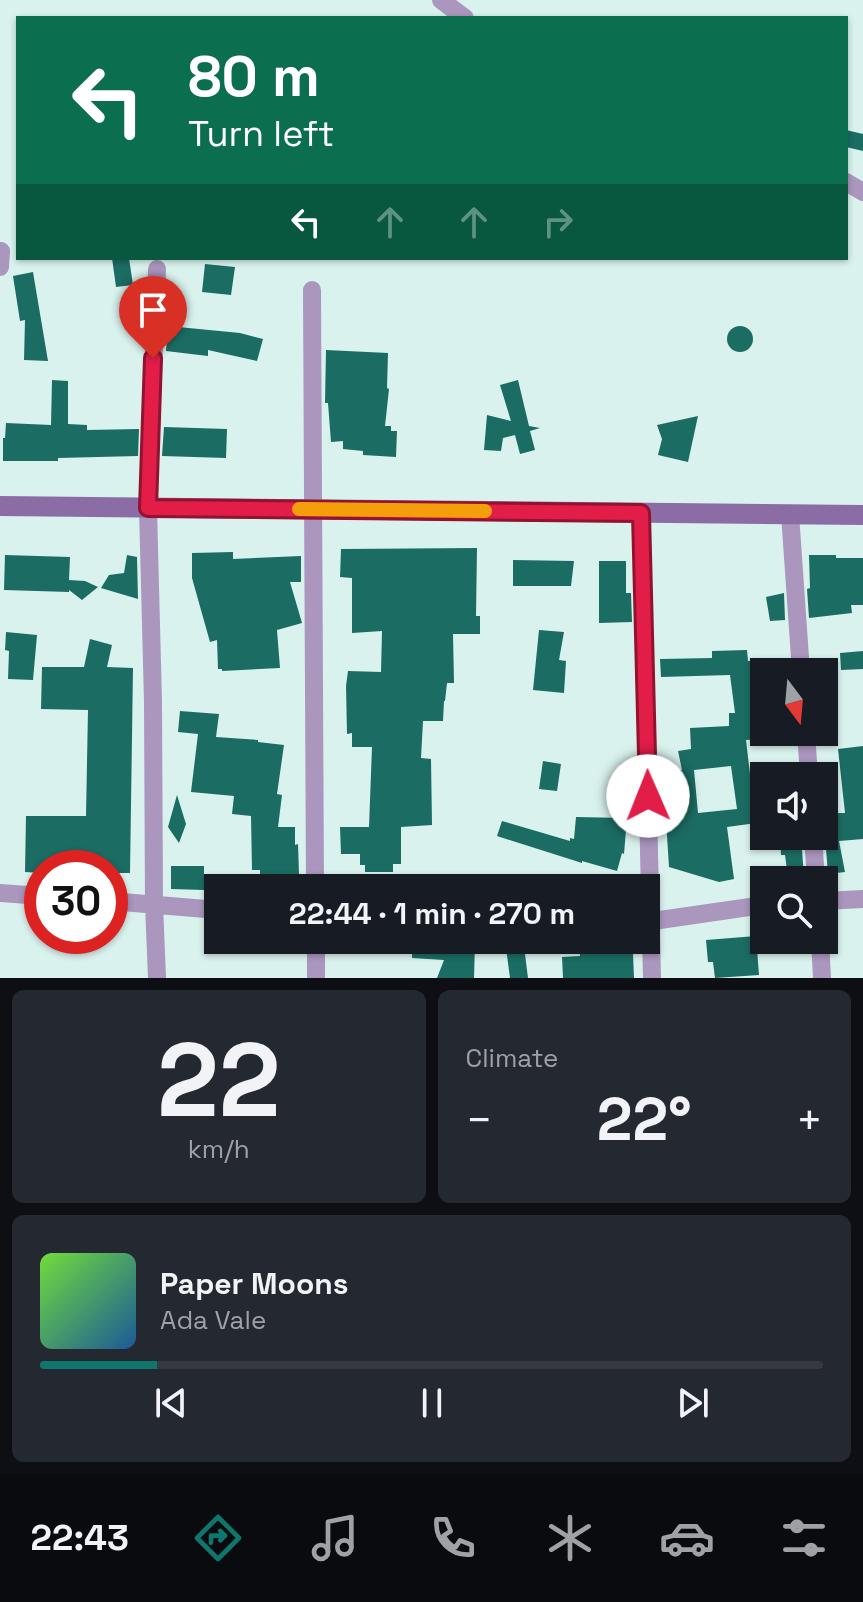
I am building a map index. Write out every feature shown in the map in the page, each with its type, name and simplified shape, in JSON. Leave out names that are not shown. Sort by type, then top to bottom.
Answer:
[{"type":"main road","points":[[0,506],[863,515]]},
{"type":"street","points":[[441,0],[462,16]]},
{"type":"street","points":[[157,269],[148,508],[157,978]]},
{"type":"street","points":[[312,290],[315,874]]},
{"type":"street","points":[[641,513],[652,978]]},
{"type":"street","points":[[790,514],[800,658]]},
{"type":"street","points":[[0,893],[24,895]]},
{"type":"street","points":[[838,900],[863,899]]},
{"type":"street","points":[[128,902],[204,909]]},
{"type":"street","points":[[660,920],[750,907]]},
{"type":"street","points":[[316,954],[316,978]]},
{"type":"street","points":[[821,954],[822,978]]},
{"type":"building","points":[[848,130],[863,134],[863,151],[848,147]]},
{"type":"building","points":[[112,260],[129,260],[133,285],[116,287]]},
{"type":"building","points":[[205,264],[235,267],[231,295],[202,292]]},
{"type":"building","points":[[33,272],[48,361],[24,360],[25,320],[20,321],[13,276]]},
{"type":"building","points":[[168,326],[240,333],[263,339],[257,361],[208,350],[208,356],[166,351]]},
{"type":"building","points":[[740,326],[749,330],[753,339],[749,348],[740,352],[731,348],[727,339],[731,330]]},
{"type":"building","points":[[326,350],[388,353],[389,389],[385,426],[397,431],[396,457],[363,455],[363,451],[343,449],[343,441],[331,442],[328,403],[325,403]]},
{"type":"building","points":[[52,380],[68,381],[68,424],[87,425],[87,430],[139,429],[138,456],[3,461],[6,423],[51,425]]},
{"type":"building","points":[[518,380],[529,426],[540,428],[530,431],[535,450],[520,454],[515,435],[503,438],[501,451],[484,450],[487,415],[511,421],[500,385]]},
{"type":"building","points":[[698,416],[688,462],[658,455],[662,439],[657,425]]},
{"type":"building","points":[[164,427],[227,429],[226,458],[162,456]]},
{"type":"building","points":[[477,548],[476,616],[480,616],[480,634],[453,634],[454,683],[447,683],[443,721],[423,721],[421,758],[431,759],[432,825],[401,827],[401,864],[393,864],[393,872],[365,872],[365,865],[360,865],[360,854],[341,854],[340,827],[369,827],[372,747],[352,747],[352,733],[347,734],[346,686],[348,671],[381,672],[382,631],[352,633],[352,578],[340,577],[341,549]]},
{"type":"building","points":[[233,552],[233,559],[301,556],[301,582],[290,582],[302,623],[277,630],[280,668],[218,669],[217,640],[210,642],[192,578],[192,553]]},
{"type":"building","points":[[5,555],[70,557],[69,580],[85,581],[98,587],[82,600],[69,590],[4,590]]},
{"type":"building","points":[[127,555],[137,557],[138,599],[101,588],[109,575],[124,573]]},
{"type":"building","points":[[809,555],[863,558],[863,605],[851,605],[852,613],[809,618]]},
{"type":"building","points":[[513,560],[574,561],[571,586],[513,586]]},
{"type":"building","points":[[599,561],[626,561],[626,593],[631,593],[632,622],[599,623]]},
{"type":"building","points":[[784,593],[785,620],[770,621],[766,597]]},
{"type":"building","points":[[539,630],[564,632],[559,660],[566,661],[564,693],[533,690]]},
{"type":"building","points":[[6,632],[37,635],[33,680],[8,679]]},
{"type":"building","points":[[90,639],[112,645],[107,667],[133,668],[130,873],[128,850],[25,850],[26,816],[86,816],[88,710],[41,709],[42,667],[84,667]]},
{"type":"building","points":[[747,650],[750,661],[750,740],[746,740],[750,824],[727,827],[734,879],[719,882],[669,867],[666,820],[670,820],[670,815],[680,814],[675,770],[682,770],[678,751],[691,749],[690,728],[729,726],[729,713],[735,713],[730,675],[661,677],[660,659],[712,658],[712,651]],"holes":[[[731,766],[737,809],[698,813],[694,770]]]},
{"type":"building","points":[[863,651],[863,669],[841,670],[840,653]]},
{"type":"building","points":[[180,711],[219,714],[216,737],[284,745],[277,794],[282,795],[278,827],[295,827],[299,874],[260,874],[260,870],[252,870],[251,816],[232,814],[234,796],[191,792],[198,734],[178,732]]},
{"type":"building","points":[[863,746],[863,839],[839,841],[845,872],[838,873],[838,866],[827,866],[826,850],[838,850],[838,813],[845,813],[838,749]]},
{"type":"building","points":[[543,761],[561,764],[557,791],[539,789]]},
{"type":"building","points":[[177,795],[186,824],[179,843],[168,827]]},
{"type":"building","points":[[576,817],[627,818],[624,854],[617,871],[497,836],[502,821],[570,841],[570,838],[574,839]]},
{"type":"building","points":[[781,850],[802,850],[803,866],[786,866],[785,855],[781,855]]},
{"type":"building","points":[[171,866],[204,866],[204,890],[171,889]]},
{"type":"building","points":[[750,936],[750,954],[757,954],[759,975],[715,978],[713,962],[708,962],[706,940]]},
{"type":"building","points":[[412,954],[475,954],[474,978],[437,978],[444,960],[412,958]]},
{"type":"building","points":[[507,954],[525,954],[528,978],[510,978]]},
{"type":"building","points":[[633,954],[634,978],[563,978],[562,957]]},
{"type":"slow traffic","points":[[299,509],[485,511]]},
{"type":"route","points":[[153,358],[148,508],[641,513],[648,796]]}]
